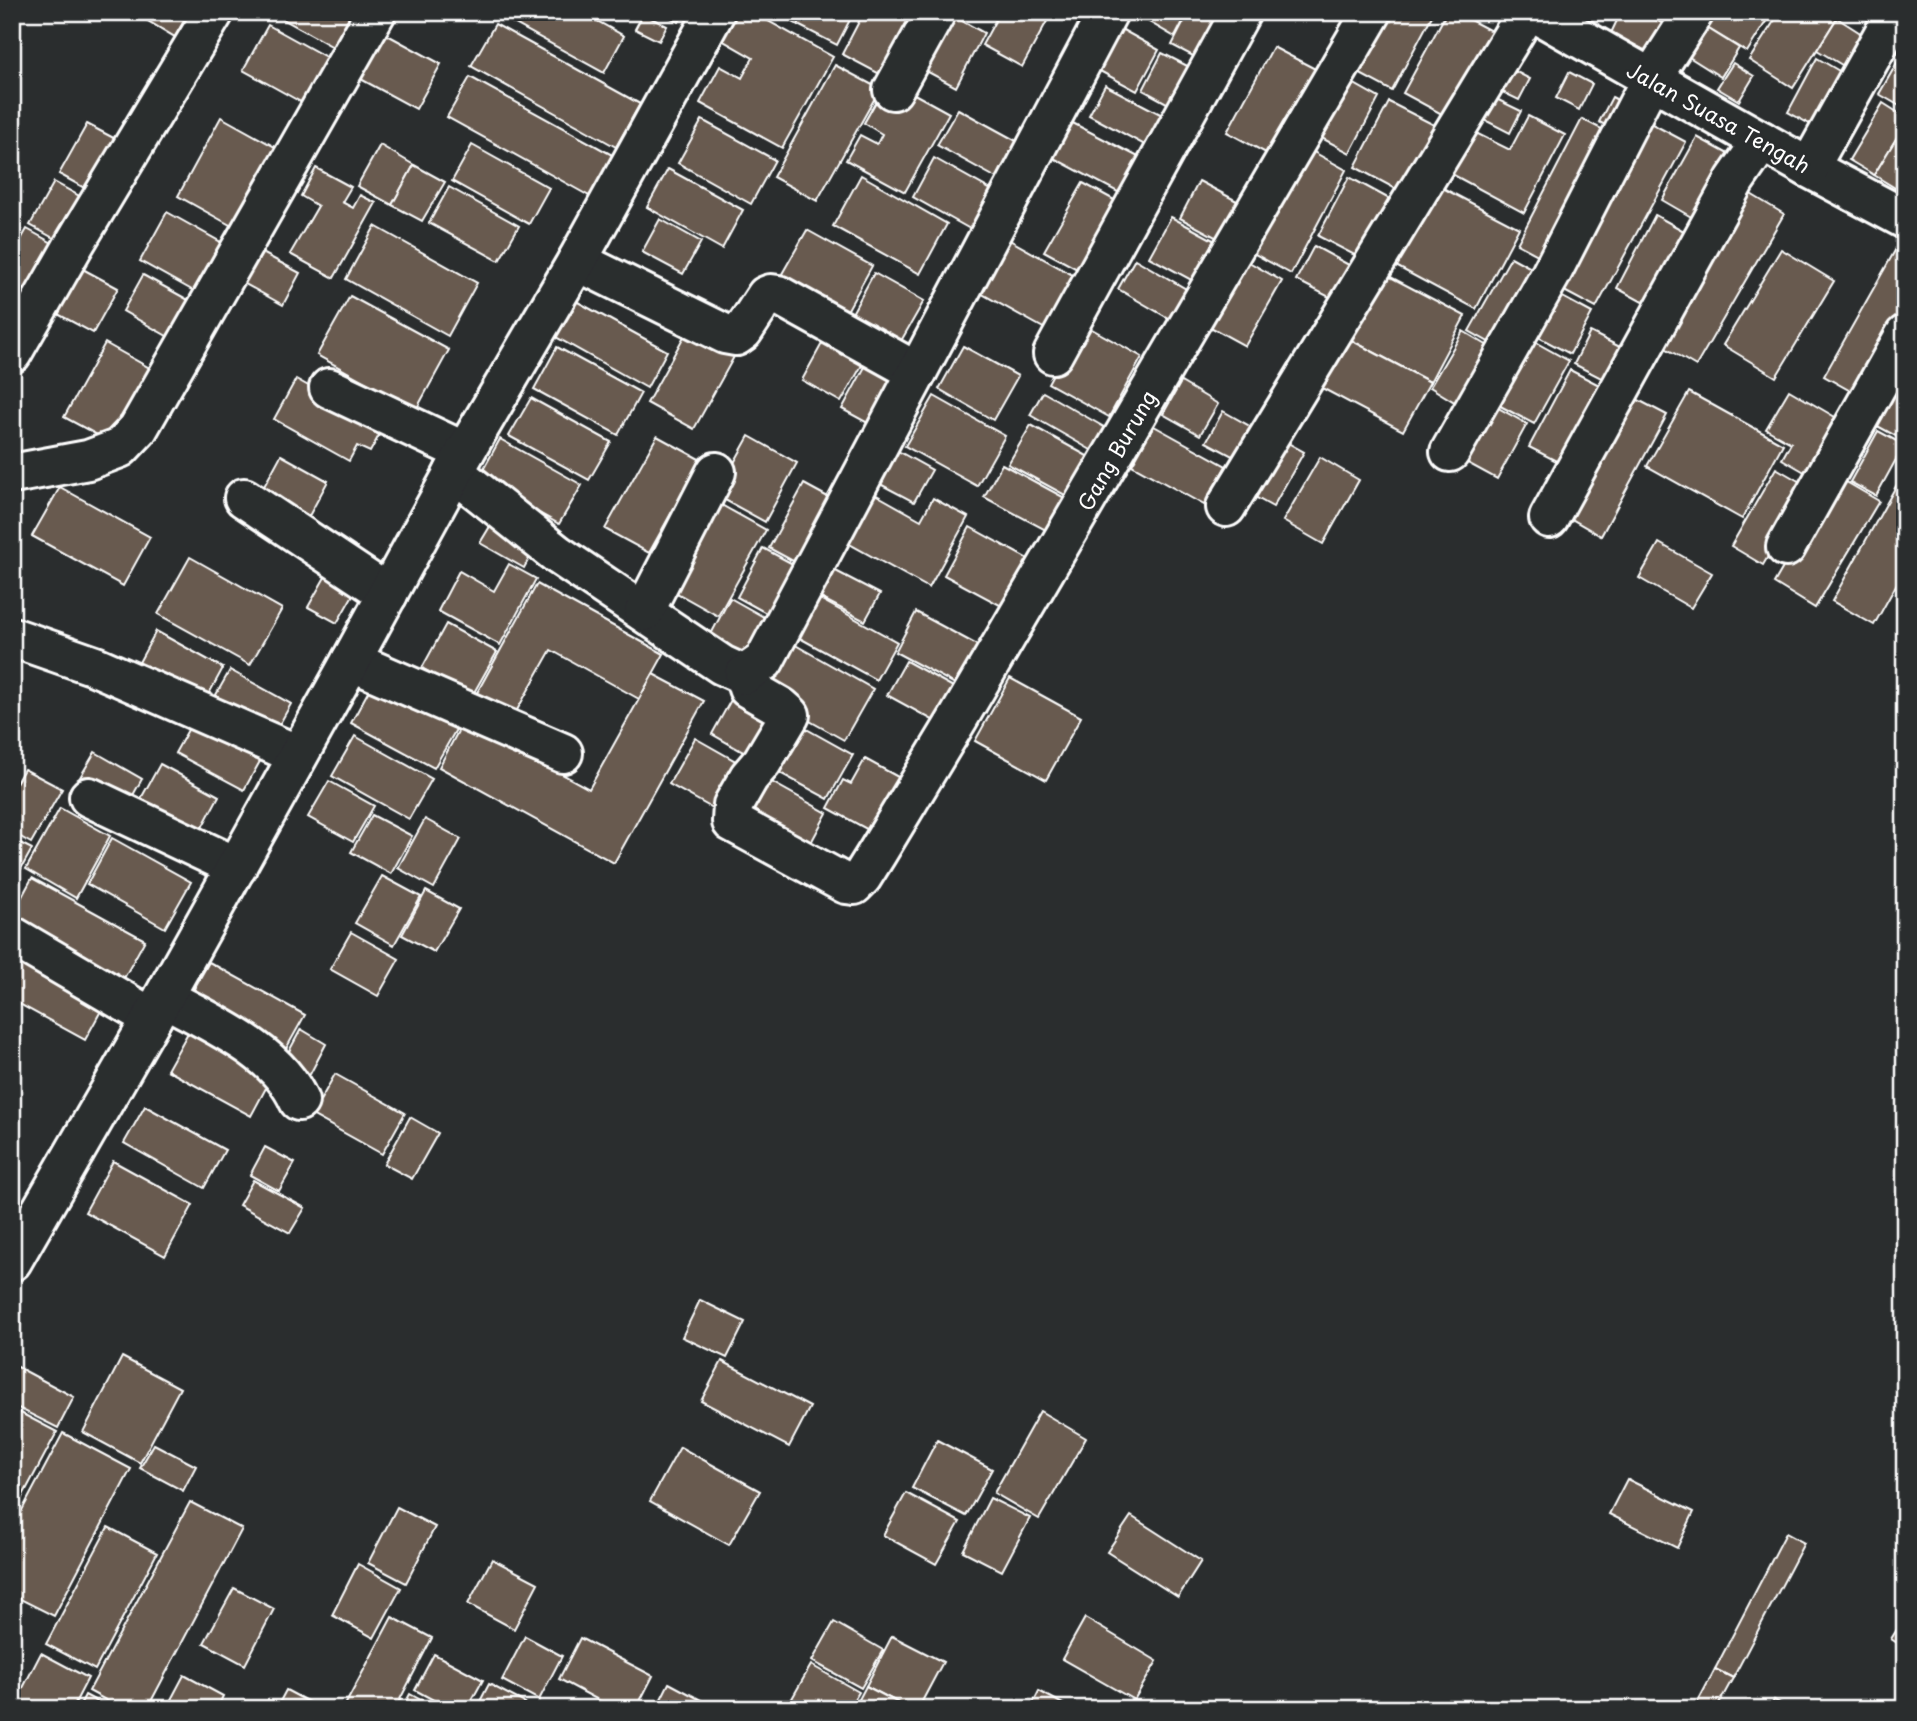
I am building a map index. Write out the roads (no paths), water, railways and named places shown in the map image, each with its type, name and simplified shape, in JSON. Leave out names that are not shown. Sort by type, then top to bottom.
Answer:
[{"type":"street","points":[[12,353],[214,12]]},
{"type":"street","points":[[12,474],[88,460],[121,448],[138,429],[376,12]]},
{"type":"street","points":[[12,1261],[158,1008],[459,462],[577,261],[715,12]]},
{"type":"street","points":[[892,90],[936,12]]},
{"type":"street","points":[[329,388],[459,462],[557,554],[722,665],[744,675],[764,661],[1108,12]]},
{"type":"street","points":[[1053,354],[1241,12]]},
{"type":"street","name":"Gang Burung","points":[[744,675],[748,688],[790,715],[733,805],[732,822],[846,884],[854,885],[867,869],[960,716],[1372,12]]},
{"type":"street","points":[[1226,507],[1527,12]]},
{"type":"street","points":[[1450,452],[1551,274],[1651,79],[1694,12]]},
{"type":"street","points":[[1809,168],[1896,12]]},
{"type":"street","name":"Jalan Suasa Tengah","points":[[1557,18],[1651,79],[1905,219]]},
{"type":"street","points":[[1549,518],[1735,180],[1762,141]]},
{"type":"street","points":[[577,261],[725,334],[736,336],[743,331],[766,296],[778,295],[917,372]]},
{"type":"street","points":[[1786,547],[1905,335]]},
{"type":"street","points":[[644,612],[716,472]]},
{"type":"street","points":[[244,498],[388,594]]},
{"type":"street","points":[[12,637],[95,666],[298,755]]},
{"type":"street","points":[[351,662],[564,753]]},
{"type":"street","points":[[89,797],[237,867]]},
{"type":"street","points":[[12,936],[158,1008],[240,1040],[264,1056],[286,1076],[299,1101]]}]
